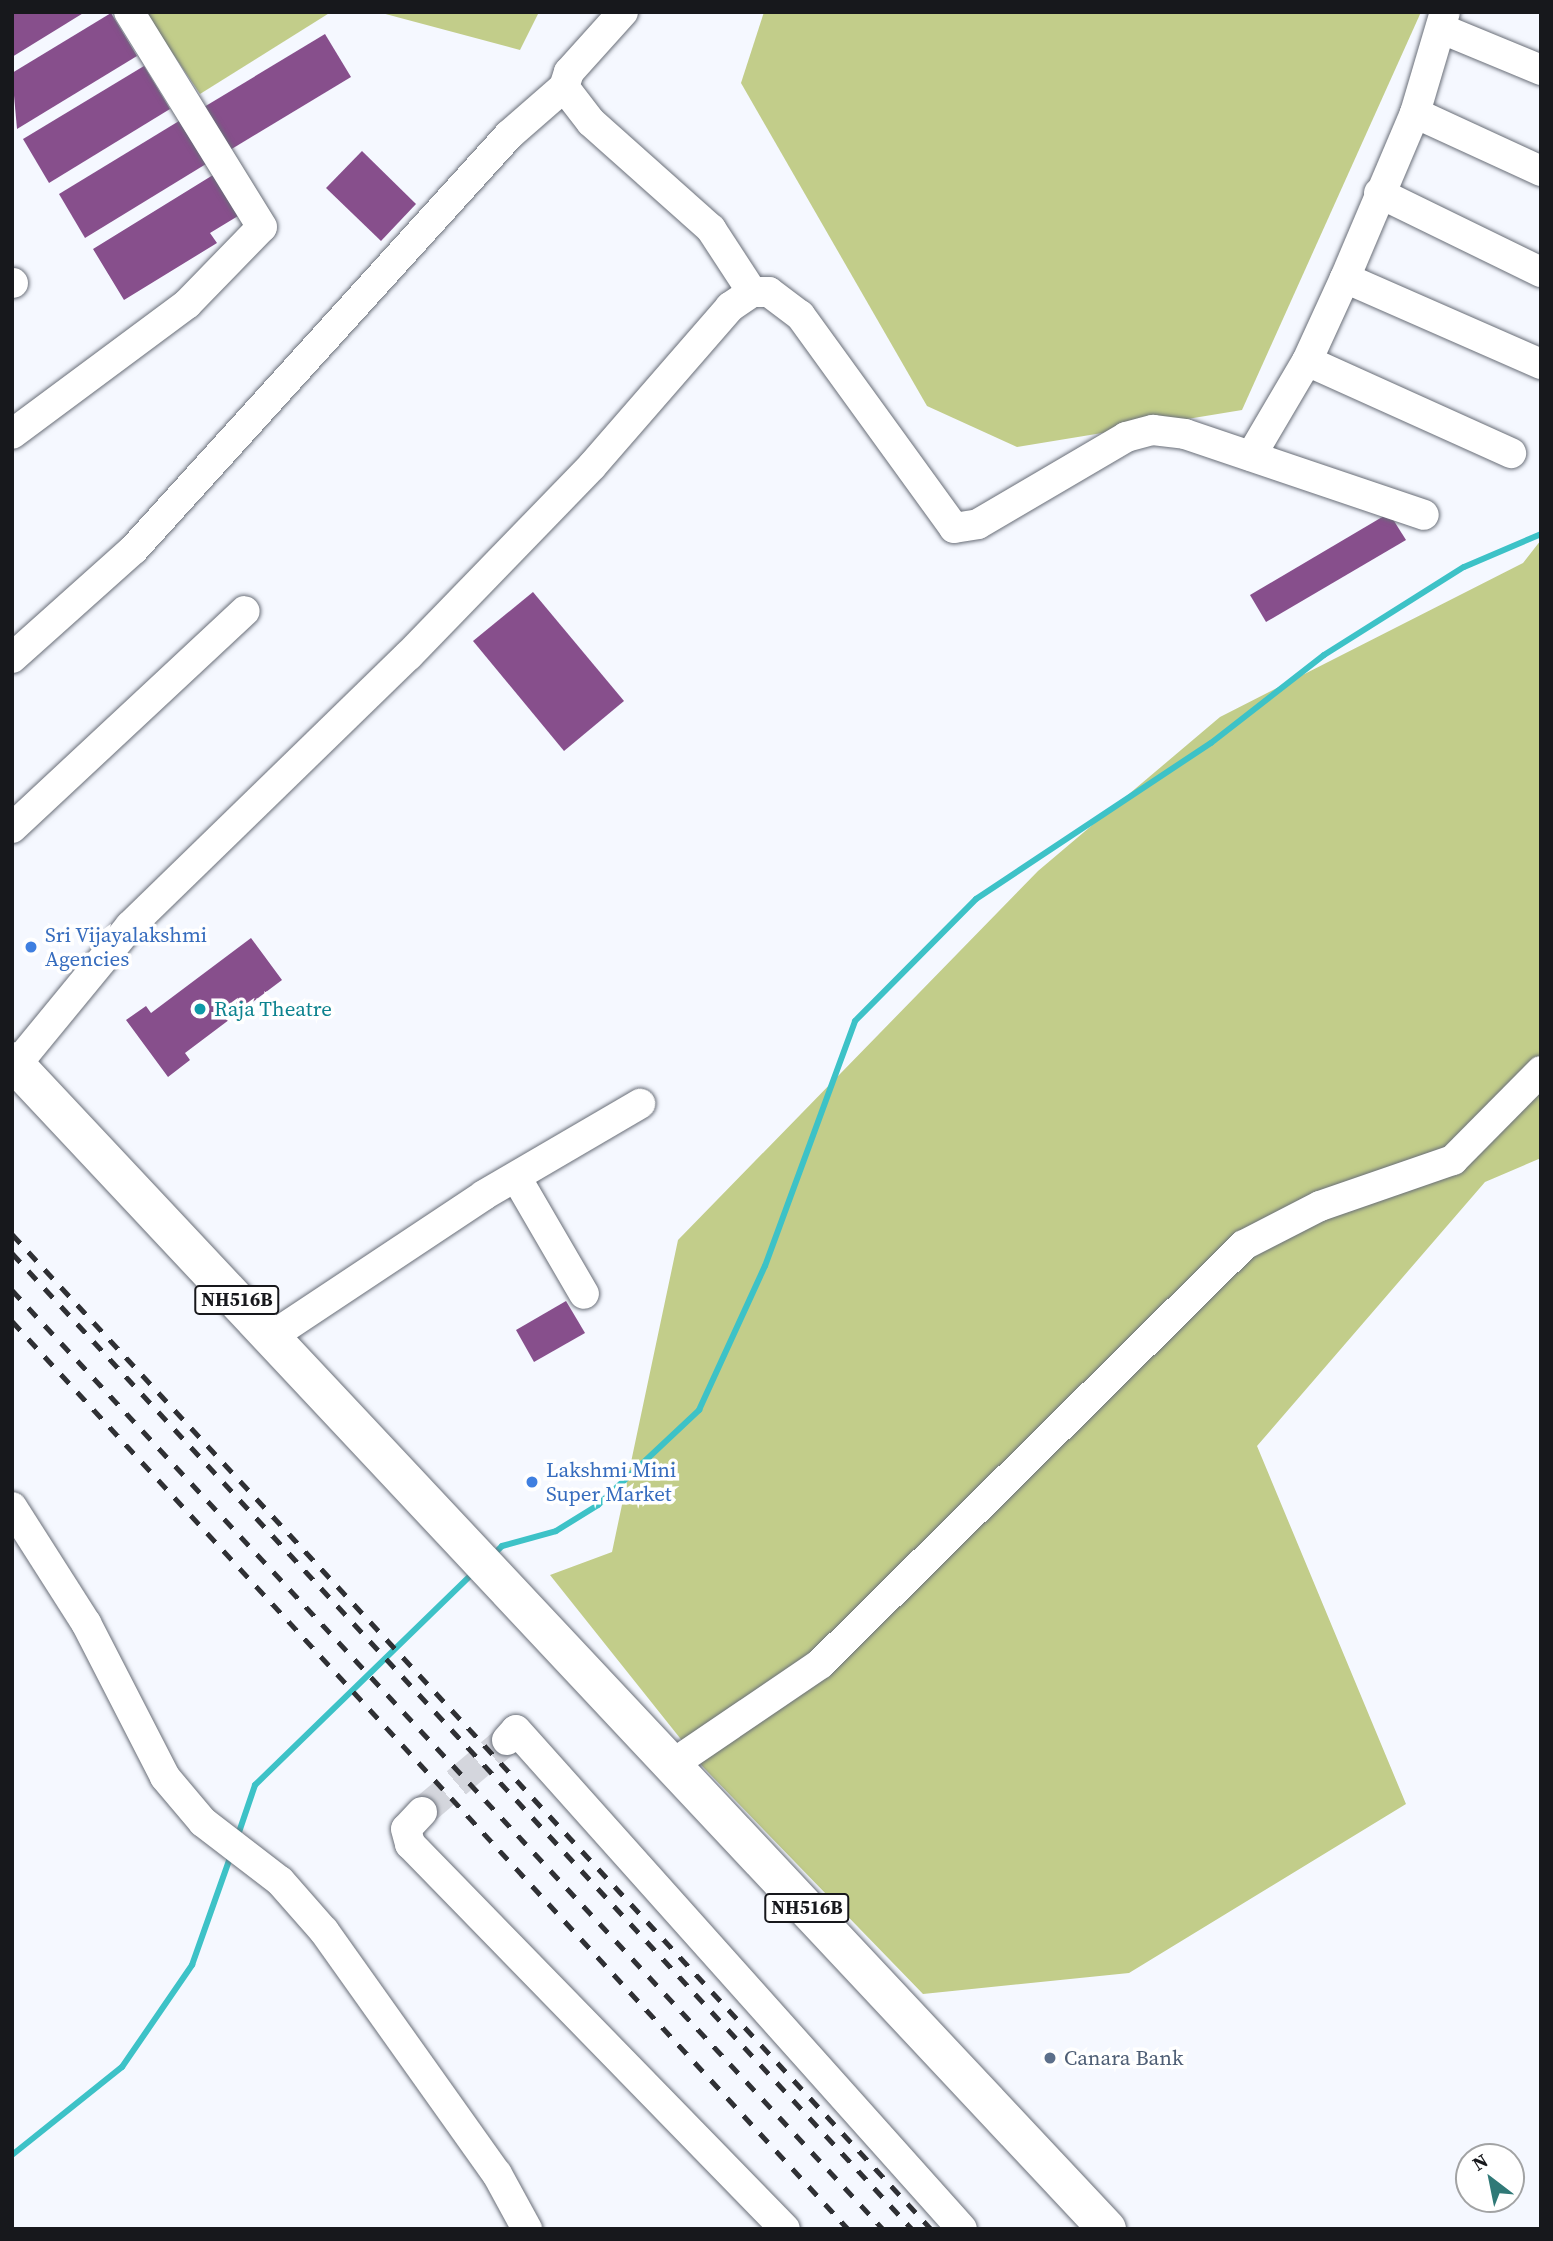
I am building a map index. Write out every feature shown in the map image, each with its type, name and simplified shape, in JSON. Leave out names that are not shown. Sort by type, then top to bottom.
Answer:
[{"type":"highway","name":"NH516B","points":[[14,1063],[272,1336],[458,1541],[1107,2229]]},
{"type":"street","points":[[12,434],[187,304],[262,227],[129,12]]},
{"type":"street","points":[[12,658],[133,550],[509,135],[564,87],[569,72],[624,12]]},
{"type":"street","points":[[1251,456],[1307,362],[1345,278],[1415,113],[1443,21],[1541,69]]},
{"type":"street","points":[[564,87],[591,122],[712,229],[751,292]]},
{"type":"street","points":[[1415,113],[1541,171]]},
{"type":"street","points":[[1379,193],[1541,272]]},
{"type":"street","points":[[1345,278],[1541,363]]},
{"type":"street","points":[[14,1063],[130,926],[408,656],[593,466],[730,307],[751,292],[769,292],[800,315],[954,528],[978,524],[1126,438],[1153,430],[1251,456],[1424,515]]},
{"type":"street","points":[[1307,362],[1511,453]]},
{"type":"street","points":[[12,828],[245,611]]},
{"type":"street","points":[[670,1766],[820,1664],[1244,1245],[1320,1206],[1453,1160],[1538,1080]]},
{"type":"street","points":[[272,1336],[516,1177],[640,1104]]},
{"type":"street","points":[[516,1177],[584,1294]]},
{"type":"street","points":[[12,1507],[86,1623],[165,1777],[220,1835],[280,1881],[324,1931],[483,2153],[527,2229]]},
{"type":"street","points":[[507,1740],[516,1730],[962,2229]]},
{"type":"street","points":[[422,1812],[406,1829],[410,1844],[785,2229]]},
{"type":"green space","points":[[145,12],[331,12],[200,94]]},
{"type":"green space","points":[[378,12],[539,12],[520,50]]},
{"type":"green space","points":[[764,12],[1421,12],[1242,410],[1017,447],[927,406],[741,83]]},
{"type":"green space","points":[[1541,540],[1541,1158],[1485,1182],[1257,1446],[1406,1804],[1129,1973],[923,1994],[703,1767],[550,1575],[612,1552],[678,1240],[1038,871],[1220,717],[1523,563]]},
{"type":"building","points":[[12,12],[85,12],[12,57]]},
{"type":"building","points":[[111,13],[137,56],[17,129],[12,73]]},
{"type":"building","points":[[325,34],[351,77],[230,150],[204,107]]},
{"type":"building","points":[[144,66],[170,109],[49,183],[23,139]]},
{"type":"building","points":[[179,121],[206,164],[85,238],[59,194]]},
{"type":"building","points":[[362,151],[416,204],[381,241],[326,188]]},
{"type":"building","points":[[213,175],[238,216],[210,233],[217,243],[124,300],[93,249]]},
{"type":"building","points":[[1389,513],[1406,540],[1266,622],[1250,595]]},
{"type":"building","points":[[533,592],[624,701],[564,751],[473,641]]},
{"type":"building","name":"Raja Theatre","points":[[251,938],[282,980],[185,1053],[190,1060],[168,1077],[126,1020],[146,1006],[151,1013]]},
{"type":"building","points":[[566,1301],[585,1333],[534,1362],[516,1330]]},
{"type":"waterway","points":[[492,1556],[502,1546],[556,1531],[598,1505],[699,1410],[765,1266],[855,1021],[976,899],[1211,743],[1324,655],[1464,567],[1541,534]]},
{"type":"waterway","points":[[237,1838],[255,1785],[473,1573]]},
{"type":"waterway","points":[[12,2155],[122,2067],[192,1965],[231,1855]]},
{"type":"tunnel","points":[[422,1812],[507,1740]]},
{"type":"railway","points":[[12,1234],[931,2229]]},
{"type":"railway","points":[[12,1253],[912,2229]]},
{"type":"railway","points":[[12,1290],[883,2229]]},
{"type":"railway","points":[[12,1321],[848,2229]]},
{"type":"place","name":"Sri Vijayalakshmi Agencies","points":[[31,947]]},
{"type":"place","name":"Raja Theatre","points":[[200,1009]]},
{"type":"place","name":"Lakshmi Mini Super Market","points":[[532,1482]]},
{"type":"place","name":"Canara Bank","points":[[1050,2058]]}]
